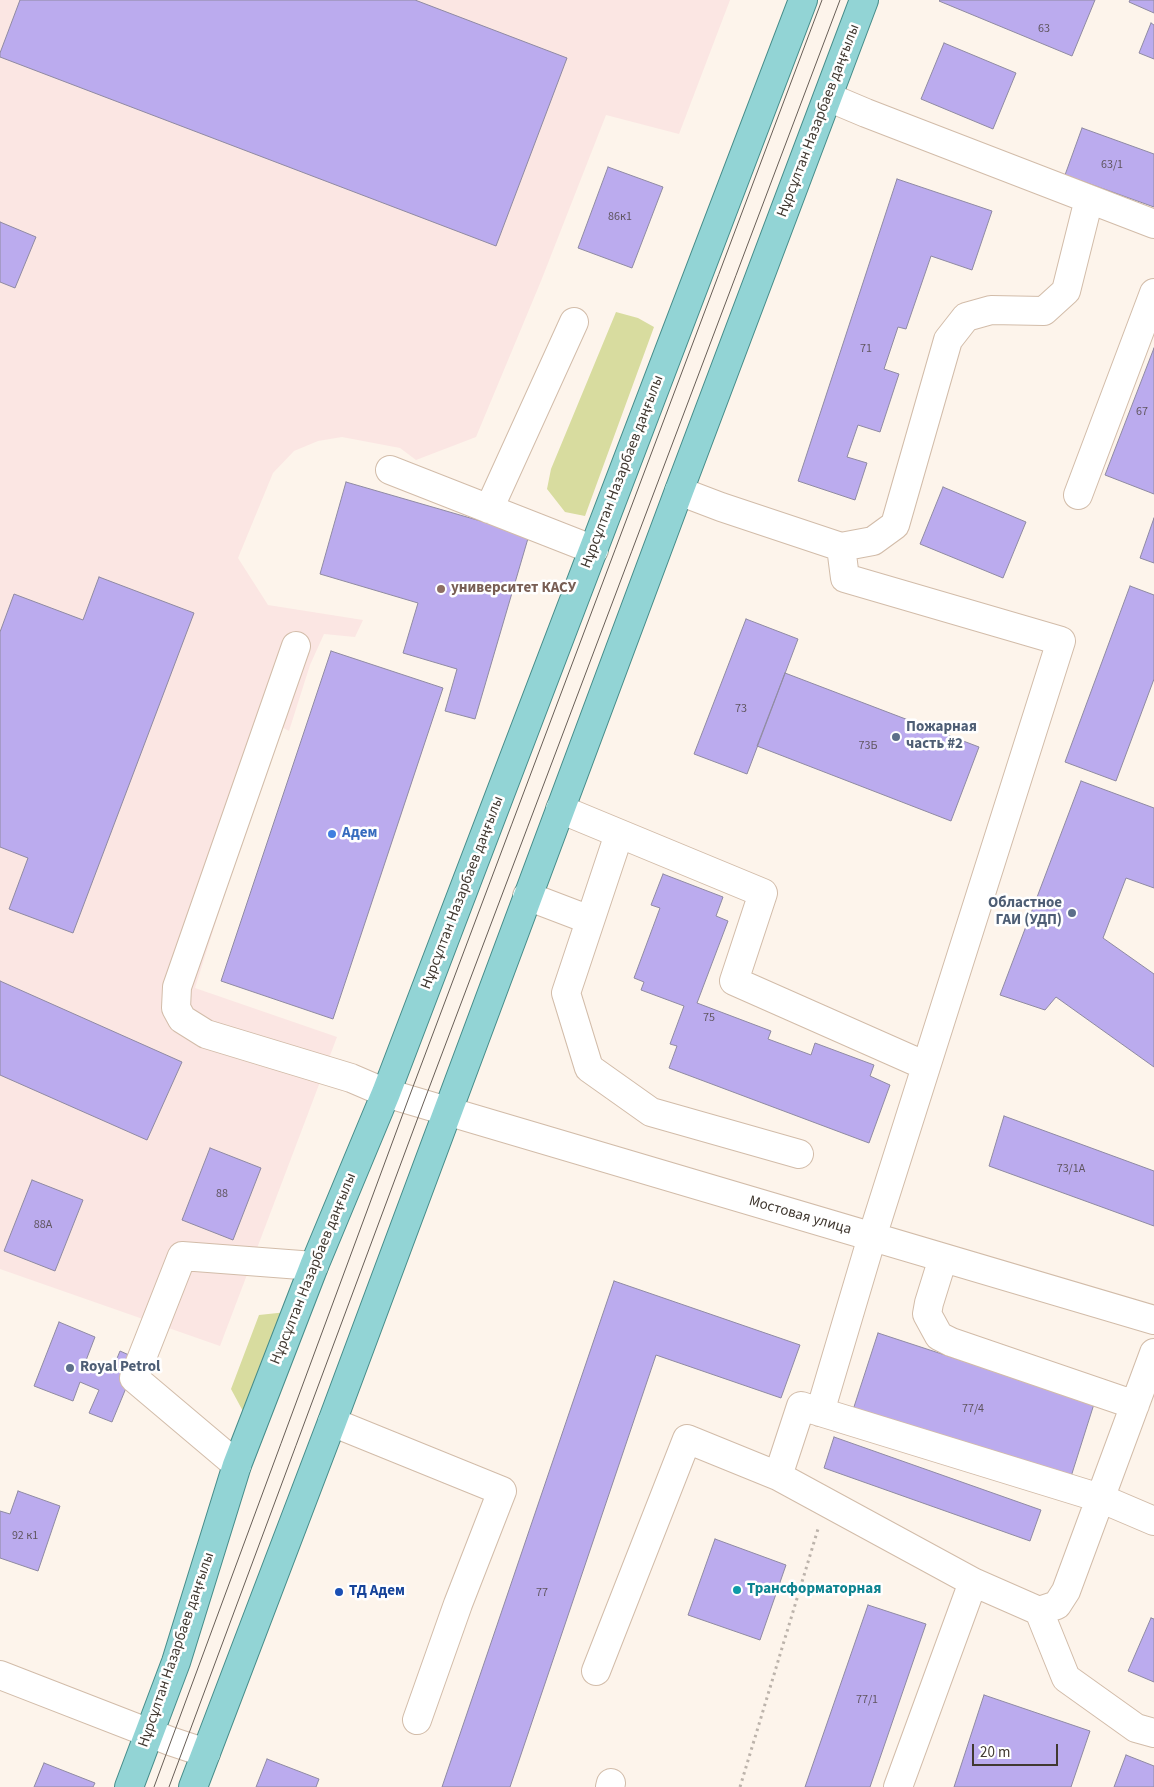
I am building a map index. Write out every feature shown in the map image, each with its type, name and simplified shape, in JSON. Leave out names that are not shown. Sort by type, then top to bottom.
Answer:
[{"type":"main road","name":"Нұрсұлтан Назарбаев даңғылы","points":[[129,1787],[176,1662],[237,1465],[314,1266],[386,1093],[803,0]]},
{"type":"main road","name":"Нұрсұлтан Назарбаев даңғылы","points":[[193,1787],[332,1422],[527,896],[864,0]]},
{"type":"street","points":[[828,97],[1154,224]]},
{"type":"street","points":[[679,491],[841,547],[873,541],[895,525],[948,340],[966,317],[991,310],[1044,311],[1066,292],[1089,199]]},
{"type":"street","points":[[1078,495],[1154,293]]},
{"type":"street","points":[[489,508],[574,322]]},
{"type":"street","points":[[390,470],[594,550]]},
{"type":"street","points":[[820,1412],[872,1237],[1061,641],[845,578],[841,547]]},
{"type":"street","name":"Мостовая улица","points":[[296,646],[177,987],[176,1008],[182,1019],[206,1034],[351,1078],[386,1093],[1154,1320]]},
{"type":"street","points":[[560,809],[763,892],[734,981],[926,1066]]},
{"type":"street","points":[[619,834],[566,993],[589,1068],[651,1112],[799,1154]]},
{"type":"street","points":[[527,896],[590,920]]},
{"type":"street","points":[[237,1465],[134,1378],[182,1256],[314,1266]]},
{"type":"street","points":[[943,1258],[927,1314],[939,1336],[1135,1405]]},
{"type":"street","points":[[596,1671],[687,1439],[778,1476],[973,1582],[1039,1611],[1057,1606],[1066,1591],[1154,1353]]},
{"type":"street","points":[[778,1476],[801,1406],[1100,1498],[1154,1521]]},
{"type":"street","points":[[332,1422],[502,1491],[458,1604],[417,1720]]},
{"type":"street","points":[[898,1787],[973,1582]]},
{"type":"street","points":[[1039,1611],[1066,1678],[1136,1728],[1154,1733]]},
{"type":"street","points":[[0,1675],[206,1753]]},
{"type":"path","points":[[740,1787],[821,1522]]},
{"type":"shaded area","points":[[0,0],[730,0],[679,134],[606,115],[541,281],[476,437],[416,460],[400,448],[342,437],[318,441],[294,451],[273,473],[238,558],[268,605],[363,620],[355,637],[324,634],[310,665],[289,731],[276,724],[260,782],[195,988],[337,1037],[220,1346],[0,1269]]},
{"type":"green space","points":[[616,312],[638,318],[654,327],[585,516],[565,512],[547,489],[551,469]]},
{"type":"green space","points":[[296,1311],[252,1428],[231,1389],[259,1315]]},
{"type":"building","points":[[20,0],[415,0],[567,58],[496,246],[0,57]]},
{"type":"building","points":[[940,0],[1095,0],[1072,56]]},
{"type":"building","points":[[1130,0],[1154,0],[1154,13],[1129,2]]},
{"type":"building","points":[[1151,23],[1154,25],[1154,59],[1139,53]]},
{"type":"building","points":[[944,43],[1016,73],[993,129],[921,99]]},
{"type":"building","points":[[1082,128],[1154,154],[1154,207],[1065,175]]},
{"type":"building","points":[[608,167],[663,187],[632,268],[578,248]]},
{"type":"building","points":[[897,179],[992,211],[972,270],[931,256],[906,329],[898,327],[884,369],[899,374],[880,432],[858,425],[847,457],[867,463],[855,500],[798,481]]},
{"type":"building","points":[[0,222],[36,237],[15,288],[0,282]]},
{"type":"building","points":[[1154,348],[1154,494],[1105,475]]},
{"type":"building","name":"университет КАСУ","points":[[346,482],[529,535],[475,719],[445,711],[457,669],[403,653],[418,603],[320,574]]},
{"type":"building","points":[[943,487],[1026,522],[1003,578],[920,544]]},
{"type":"building","points":[[1154,518],[1154,563],[1140,558]]},
{"type":"building","points":[[99,577],[194,613],[73,933],[9,909],[28,858],[0,847],[0,632],[14,594],[83,620]]},
{"type":"building","points":[[1130,586],[1154,595],[1154,679],[1116,781],[1065,762]]},
{"type":"building","points":[[746,619],[798,639],[747,774],[694,754]]},
{"type":"building","name":"Адем","points":[[331,651],[443,688],[333,1019],[221,981]]},
{"type":"building","points":[[785,673],[979,747],[951,821],[757,746]]},
{"type":"building","name":"Областное ГАИ (УДП)","points":[[1081,781],[1154,808],[1154,888],[1126,878],[1103,938],[1154,974],[1154,1067],[1056,997],[1045,1010],[1000,995]]},
{"type":"building","points":[[663,874],[723,897],[716,916],[728,921],[697,1003],[771,1031],[768,1039],[811,1055],[815,1043],[874,1065],[870,1076],[890,1085],[869,1143],[669,1068],[677,1046],[670,1044],[684,1006],[641,990],[644,982],[634,978],[660,908],[651,905]]},
{"type":"building","points":[[0,981],[182,1062],[147,1140],[0,1075]]},
{"type":"building","points":[[1004,1116],[1154,1171],[1154,1226],[989,1166]]},
{"type":"building","points":[[210,1148],[261,1168],[233,1240],[182,1220]]},
{"type":"building","points":[[32,1180],[83,1200],[55,1271],[4,1251]]},
{"type":"building","points":[[614,1281],[800,1345],[781,1398],[656,1355],[510,1787],[442,1787]]},
{"type":"building","name":"Royal Petrol","points":[[59,1322],[95,1337],[85,1363],[111,1373],[120,1351],[138,1359],[112,1422],[89,1413],[99,1390],[80,1382],[73,1401],[34,1386]]},
{"type":"building","points":[[878,1333],[1094,1404],[1069,1483],[852,1413]]},
{"type":"building","points":[[834,1437],[1041,1510],[1030,1541],[824,1468]]},
{"type":"building","points":[[18,1491],[60,1506],[38,1571],[0,1558],[0,1511],[10,1514]]},
{"type":"building","name":"Трансформаторная","points":[[715,1539],[786,1565],[760,1640],[688,1615]]},
{"type":"building","points":[[868,1605],[926,1624],[870,1787],[805,1787]]},
{"type":"building","points":[[1151,1618],[1154,1619],[1154,1682],[1128,1671]]},
{"type":"building","points":[[984,1695],[1090,1731],[1071,1787],[954,1787]]},
{"type":"building","points":[[1126,1755],[1154,1766],[1154,1787],[1114,1787]]},
{"type":"building","points":[[267,1759],[319,1779],[316,1787],[256,1787]]},
{"type":"building","points":[[44,1763],[95,1783],[93,1787],[34,1787]]},
{"type":"tram line","points":[[154,1787],[408,1100],[822,0]]},
{"type":"tram line","points":[[169,1787],[423,1104],[840,0]]},
{"type":"place","name":"университет КАСУ","points":[[441,589]]},
{"type":"place","name":"Пожарная часть #2","points":[[896,737]]},
{"type":"place","name":"Адем","points":[[332,834]]},
{"type":"place","name":"Областное ГАИ (УДП)","points":[[1072,913]]},
{"type":"place","name":"Royal Petrol","points":[[70,1368]]},
{"type":"place","name":"Трансформаторная","points":[[737,1590]]},
{"type":"place","name":"ТД Адем","points":[[339,1592]]}]
